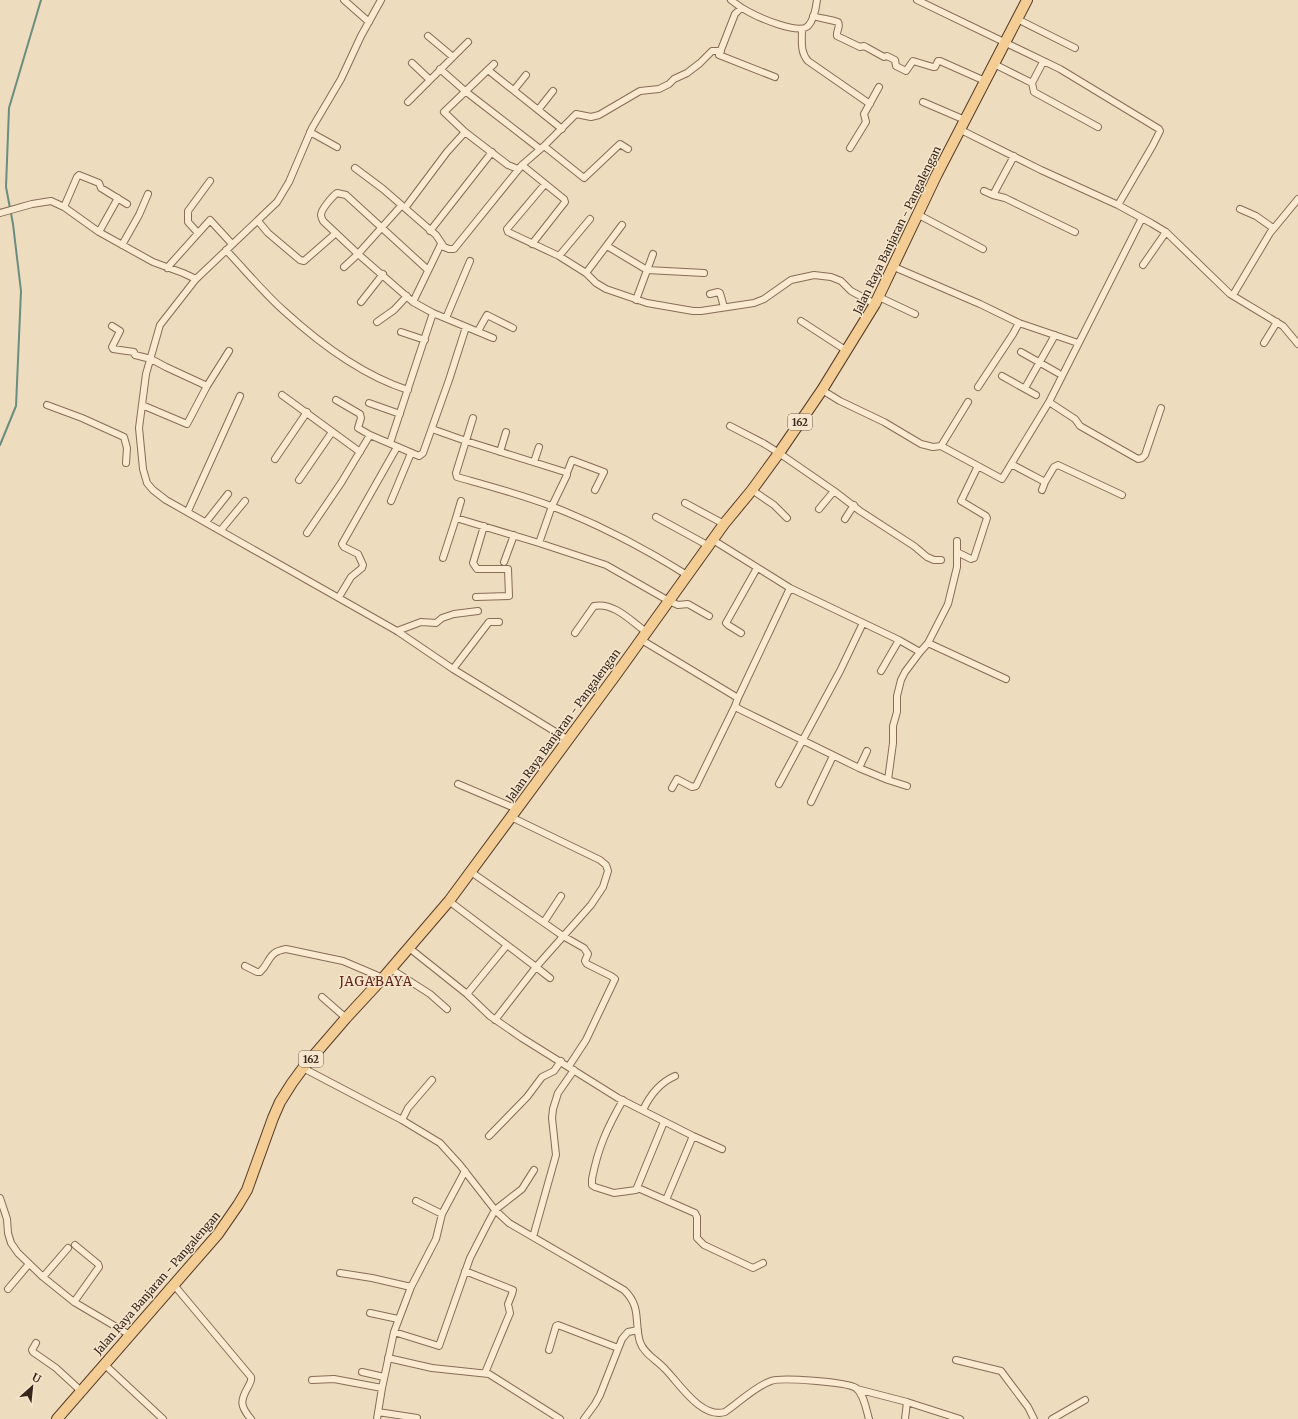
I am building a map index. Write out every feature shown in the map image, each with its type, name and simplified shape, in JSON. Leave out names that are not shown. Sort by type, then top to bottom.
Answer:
[{"type":"main road","name":"Jalan Raya Banjaran - Pangalengan","points":[[57,1419],[218,1234],[247,1190],[280,1102],[303,1068],[391,969],[471,872],[724,524],[752,490],[779,453],[847,351],[877,300],[894,267],[917,214],[1027,0]]},
{"type":"street","points":[[344,0],[369,22]]},
{"type":"street","points":[[381,0],[361,36],[341,80],[310,132],[287,186],[277,202],[196,279],[160,325],[146,374],[139,428],[143,469],[147,483],[153,490],[166,500],[188,511],[397,631],[453,669],[567,739]]},
{"type":"street","points":[[731,0],[741,8],[754,15],[785,26],[802,29],[809,25],[818,0]]},
{"type":"street","points":[[918,0],[930,3],[1005,43],[1067,73],[1159,129],[1160,132],[1153,146],[1118,205]]},
{"type":"street","points":[[720,53],[736,14],[741,8]]},
{"type":"street","points":[[813,16],[824,20],[828,19],[838,22],[839,25],[836,33],[837,36],[860,47],[866,46],[884,57],[889,56],[895,60],[896,66],[906,71],[913,61],[933,67],[935,67],[938,61],[940,61],[985,81]]},
{"type":"street","points":[[1017,19],[1075,48]]},
{"type":"street","points":[[802,29],[802,49],[804,57],[870,104]]},
{"type":"street","points":[[428,36],[453,57]]},
{"type":"street","points":[[408,102],[468,42]]},
{"type":"street","points":[[355,168],[383,189],[430,231],[444,247],[452,250],[456,248],[486,208],[520,167],[542,148],[576,114],[591,117],[599,115],[640,91],[659,88],[669,84],[674,79],[683,76],[700,63],[712,51],[720,53],[775,77]]},
{"type":"street","points":[[1044,62],[1032,83],[1034,92],[1098,127]]},
{"type":"street","points":[[412,63],[430,80]]},
{"type":"street","points":[[494,64],[444,112],[465,132],[508,165],[520,167],[564,199],[565,202],[532,244]]},
{"type":"street","points":[[994,64],[1032,83]]},
{"type":"street","points":[[440,69],[465,92],[584,178],[620,144],[628,149]]},
{"type":"street","points":[[488,70],[562,129]]},
{"type":"street","points":[[514,90],[526,75]]},
{"type":"street","points":[[850,148],[866,122],[864,114],[879,87]]},
{"type":"street","points":[[538,110],[553,91]]},
{"type":"street","points":[[923,102],[965,120]]},
{"type":"street","points":[[961,130],[1041,170],[1118,205],[1166,232],[1220,285],[1233,296],[1283,326],[1298,344]]},
{"type":"street","points":[[310,132],[337,147]]},
{"type":"street","points":[[344,267],[403,207],[465,132]]},
{"type":"street","points":[[430,231],[492,152]]},
{"type":"street","points":[[993,195],[1014,156]]},
{"type":"street","points":[[64,207],[77,177],[80,175],[98,183],[101,188],[127,204]]},
{"type":"street","points":[[198,233],[188,222],[188,211],[210,181]]},
{"type":"street","points":[[544,184],[507,229],[508,232],[559,256],[601,286],[636,300],[664,307],[693,311],[754,303],[764,299],[791,280],[814,275],[831,277],[841,281],[851,291],[915,314]]},
{"type":"street","points":[[984,191],[1005,198],[1075,232]]},
{"type":"street","points":[[122,245],[148,194]]},
{"type":"street","points":[[428,270],[346,195],[335,194],[321,212],[320,216],[323,221],[413,302],[433,313],[493,338]]},
{"type":"street","points":[[99,232],[118,198]]},
{"type":"street","points":[[1233,296],[1261,246],[1273,228],[1298,199]]},
{"type":"street","points":[[0,213],[32,204],[51,201],[64,207],[99,232],[153,262],[196,279]]},
{"type":"street","points":[[1240,209],[1256,216],[1273,228]]},
{"type":"street","points":[[917,214],[983,249]]},
{"type":"street","points":[[822,390],[840,401],[884,422],[921,444],[933,447],[941,446],[1002,479],[1049,402],[1142,218]]},
{"type":"street","points":[[559,256],[590,219]]},
{"type":"street","points":[[167,268],[211,220],[232,244]]},
{"type":"street","points":[[258,221],[268,233],[300,260],[304,261],[336,233]]},
{"type":"street","points":[[586,274],[622,225]]},
{"type":"street","points":[[1143,265],[1166,232]]},
{"type":"street","points":[[413,302],[441,244]]},
{"type":"street","points":[[607,246],[647,270],[704,273]]},
{"type":"street","points":[[226,250],[283,311],[329,349],[368,373],[408,390]]},
{"type":"street","points":[[636,300],[653,254]]},
{"type":"street","points":[[446,318],[470,261]]},
{"type":"street","points":[[894,267],[980,304],[1019,323],[1078,343]]},
{"type":"street","points":[[361,302],[383,274]]},
{"type":"street","points":[[710,294],[720,293],[724,307]]},
{"type":"street","points":[[377,322],[394,310],[407,296]]},
{"type":"street","points":[[390,443],[433,313]]},
{"type":"street","points":[[478,331],[487,315],[513,328]]},
{"type":"street","points":[[801,321],[847,351]]},
{"type":"street","points":[[1264,343],[1277,322]]},
{"type":"street","points":[[978,387],[1019,323]]},
{"type":"street","points":[[112,326],[120,331],[112,347],[113,349],[134,352],[135,355],[151,359],[207,386]]},
{"type":"street","points":[[336,400],[360,414],[361,418],[358,428],[370,435],[411,453],[419,456],[421,455],[432,429],[466,327]]},
{"type":"street","points":[[401,332],[425,340]]},
{"type":"street","points":[[1025,388],[1055,335]]},
{"type":"street","points":[[142,405],[186,425],[207,386],[229,351]]},
{"type":"street","points":[[1021,352],[1058,373]]},
{"type":"street","points":[[1002,376],[1036,395]]},
{"type":"street","points":[[282,395],[360,452]]},
{"type":"street","points":[[188,511],[240,396]]},
{"type":"street","points":[[941,446],[968,402]]},
{"type":"street","points":[[1049,402],[1075,419],[1080,426],[1138,459],[1145,455],[1161,408]]},
{"type":"street","points":[[369,403],[400,414]]},
{"type":"street","points":[[47,405],[124,436],[127,448],[126,463]]},
{"type":"street","points":[[275,459],[307,412]]},
{"type":"street","points":[[473,418],[456,473],[457,477],[519,494],[552,506],[621,537],[687,575]]},
{"type":"street","points":[[730,426],[764,443],[854,505],[860,511],[914,546],[927,557],[934,560],[941,560]]},
{"type":"street","points":[[432,429],[466,442],[566,473]]},
{"type":"street","points":[[299,480],[332,432]]},
{"type":"street","points":[[500,452],[506,432]]},
{"type":"street","points":[[307,533],[341,483],[370,435]]},
{"type":"street","points":[[339,597],[351,577],[362,568],[363,565],[358,554],[344,547],[342,544],[397,447]]},
{"type":"street","points":[[534,462],[539,447]]},
{"type":"street","points":[[391,500],[411,453]]},
{"type":"street","points":[[539,542],[552,506],[572,460],[604,472],[595,490]]},
{"type":"street","points":[[1011,464],[1045,482]]},
{"type":"street","points":[[1042,490],[1054,467],[1058,465],[1122,496]]},
{"type":"street","points":[[957,552],[974,558],[987,518],[961,501],[978,466]]},
{"type":"street","points":[[752,490],[774,505],[787,518]]},
{"type":"street","points":[[819,509],[834,491]]},
{"type":"street","points":[[206,522],[228,494]]},
{"type":"street","points":[[443,558],[462,500]]},
{"type":"street","points":[[220,530],[245,501]]},
{"type":"street","points":[[685,503],[724,524]]},
{"type":"street","points":[[845,519],[854,505]]},
{"type":"street","points":[[656,517],[711,543],[790,588],[899,640],[920,652]]},
{"type":"street","points":[[456,518],[539,542],[606,565],[669,601],[678,605],[688,604],[709,616]]},
{"type":"street","points":[[476,598],[509,596],[508,569],[477,569],[473,563],[484,526]]},
{"type":"street","points":[[504,562],[514,535]]},
{"type":"street","points":[[888,780],[893,743],[893,726],[897,712],[896,696],[905,672],[928,643],[948,604],[957,567],[957,540]]},
{"type":"street","points":[[741,633],[726,623],[757,568]]},
{"type":"street","points":[[672,788],[677,779],[692,787],[696,786],[790,588]]},
{"type":"street","points":[[575,633],[594,606],[601,605],[615,609],[643,635],[738,698]]},
{"type":"street","points":[[397,631],[421,622],[436,623],[442,618],[454,614],[478,611]]},
{"type":"street","points":[[453,669],[488,622],[499,622]]},
{"type":"street","points":[[779,784],[840,671],[863,623]]},
{"type":"street","points":[[881,671],[899,640]]},
{"type":"street","points":[[928,643],[1006,679]]},
{"type":"street","points":[[735,706],[833,756],[888,780],[908,786]]},
{"type":"street","points":[[859,768],[867,751]]},
{"type":"street","points":[[811,802],[833,756]]},
{"type":"street","points":[[458,784],[600,860],[606,865],[608,870],[603,887],[591,905],[536,966],[495,1020]]},
{"type":"street","points":[[471,872],[587,951],[588,954],[585,961],[587,964],[615,979],[558,1094],[553,1109],[552,1118],[556,1155],[533,1237]]},
{"type":"street","points":[[544,922],[561,896]]},
{"type":"street","points":[[448,901],[550,978]]},
{"type":"street","points":[[467,994],[507,945]]},
{"type":"street","points":[[408,947],[467,994],[495,1020],[623,1100],[692,1136],[722,1149]]},
{"type":"street","points":[[245,966],[255,972],[260,972],[270,956],[277,951],[286,949],[343,961],[383,978]]},
{"type":"street","points":[[391,969],[423,989],[448,1009]]},
{"type":"street","points":[[322,997],[346,1018]]},
{"type":"street","points":[[489,1136],[527,1097],[542,1077],[554,1071],[561,1061]]},
{"type":"street","points":[[303,1068],[402,1120],[440,1143],[465,1171],[495,1210],[509,1223],[620,1287],[626,1292],[633,1303],[638,1317],[640,1342],[648,1354],[665,1369],[692,1399],[701,1406],[709,1410],[721,1413],[725,1412],[763,1384],[784,1379],[845,1385],[907,1402],[960,1419]]},
{"type":"street","points":[[642,1110],[657,1087],[669,1078],[675,1076]]},
{"type":"street","points":[[402,1120],[408,1108],[432,1080]]},
{"type":"street","points":[[623,1100],[604,1135],[598,1153],[592,1182],[595,1187],[614,1193],[638,1188],[666,1200],[695,1214],[697,1217],[697,1238],[704,1245],[753,1268],[762,1262]]},
{"type":"street","points":[[638,1188],[664,1122]]},
{"type":"street","points":[[666,1200],[692,1136]]},
{"type":"street","points":[[394,1332],[439,1346],[470,1258],[495,1210],[520,1191],[534,1170]]},
{"type":"street","points":[[377,1419],[384,1377],[398,1319],[411,1287],[436,1239],[442,1214],[465,1171]]},
{"type":"street","points":[[0,1198],[7,1219],[8,1233],[18,1253],[43,1277],[74,1302],[130,1335]]},
{"type":"street","points":[[416,1202],[442,1214]]},
{"type":"street","points":[[74,1302],[98,1271],[99,1267],[95,1261],[75,1245]]},
{"type":"street","points":[[43,1277],[68,1248]]},
{"type":"street","points":[[8,1289],[29,1264]]},
{"type":"street","points":[[465,1271],[513,1290],[508,1304],[510,1314],[485,1373]]},
{"type":"street","points":[[340,1272],[411,1287]]},
{"type":"street","points":[[174,1285],[252,1377],[242,1403],[243,1409],[251,1419]]},
{"type":"street","points":[[370,1313],[398,1319]]},
{"type":"street","points":[[549,1350],[556,1326],[558,1325],[618,1348]]},
{"type":"street","points":[[584,1419],[596,1404],[622,1339],[628,1332],[638,1330]]},
{"type":"street","points":[[36,1343],[32,1350],[33,1352],[56,1368],[81,1391]]},
{"type":"street","points":[[388,1358],[432,1368],[485,1373],[493,1376],[560,1419]]},
{"type":"street","points":[[956,1360],[1001,1371],[1028,1407],[1034,1419]]},
{"type":"street","points":[[104,1364],[163,1419]]},
{"type":"street","points":[[362,1372],[384,1377]]},
{"type":"street","points":[[312,1380],[334,1379],[382,1388]]},
{"type":"street","points":[[857,1389],[869,1419]]},
{"type":"street","points":[[1052,1419],[1084,1400]]},
{"type":"street","points":[[905,1419],[907,1402]]},
{"type":"street","points":[[378,1412],[417,1418]]},
{"type":"waterway","points":[[0,445],[16,406],[21,291],[13,224],[6,187],[9,108],[41,0]]},
{"type":"district","name":"JAGABAYA","points":[[376,981]]}]
